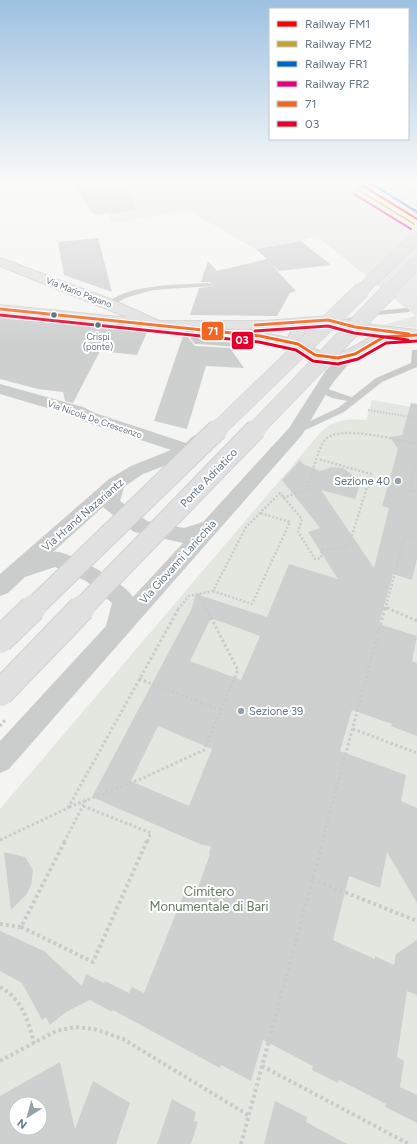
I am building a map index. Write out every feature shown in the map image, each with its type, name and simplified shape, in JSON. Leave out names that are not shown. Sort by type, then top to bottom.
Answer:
[{"type":"main road","points":[[0,640],[416,237]]},
{"type":"main road","name":"Via Mario Pagano","points":[[0,262],[110,304],[157,325]]},
{"type":"main road","name":"Ponte Adriatico","points":[[0,693],[417,262]]},
{"type":"main road","points":[[0,309],[248,335],[298,344]]},
{"type":"main road","points":[[157,325],[264,325],[328,320],[341,322],[355,327],[380,329],[417,335]]},
{"type":"main road","points":[[311,322],[303,325],[296,332],[296,339],[298,344],[305,350],[320,356],[347,357],[384,337],[417,335]]},
{"type":"main road","points":[[355,327],[362,332],[366,339],[363,348]]},
{"type":"street","name":"Via Hrand Nazariantz","points":[[0,587],[116,484],[137,470],[189,450],[298,344]]},
{"type":"street","name":"Via Giovanni Laricchia","points":[[0,760],[296,431],[320,389],[347,357]]},
{"type":"street","name":"Via Nicola De Crescenzo","points":[[0,389],[78,411],[89,417],[189,450]]},
{"type":"street","points":[[116,484],[110,503],[141,526],[185,536],[210,527]]},
{"type":"street","points":[[18,572],[56,559],[92,575],[124,600],[115,633]]},
{"type":"lane","points":[[110,304],[126,296],[153,288],[209,285]]},
{"type":"lane","points":[[341,322],[366,314],[406,310]]},
{"type":"lane","points":[[296,431],[341,410],[379,380],[416,364],[415,352],[417,352]]},
{"type":"lane","points":[[320,389],[335,396],[353,400]]},
{"type":"path","points":[[364,409],[417,418]]},
{"type":"path","points":[[283,498],[307,489],[324,441],[331,434],[344,432],[363,435],[376,435],[417,444]]},
{"type":"path","points":[[213,591],[246,527],[280,494],[302,519],[298,532],[315,559],[321,558],[322,550],[343,548],[350,542],[371,474],[318,459]]},
{"type":"path","points":[[417,464],[415,464],[410,490],[417,492]]},
{"type":"path","points":[[68,808],[177,611],[189,596],[213,591],[252,604],[290,522],[260,513]]},
{"type":"path","points":[[241,1144],[405,536],[417,539]]},
{"type":"path","points":[[0,840],[86,800],[143,778],[204,750],[238,670],[198,594]]},
{"type":"path","points":[[386,608],[417,621]]},
{"type":"path","points":[[139,679],[221,710]]},
{"type":"path","points":[[353,729],[417,752]]},
{"type":"path","points":[[21,927],[86,800]]},
{"type":"path","points":[[0,924],[21,927],[93,962],[150,833],[83,806]]},
{"type":"path","points":[[312,879],[417,921]]},
{"type":"path","points":[[0,986],[10,991],[22,1006],[30,1024],[34,1043]]},
{"type":"path","points":[[0,1061],[54,1032],[76,1027],[102,1031],[123,1040],[248,1115]]},
{"type":"path","points":[[262,1066],[409,1144]]},
{"type":"shaded area","points":[[235,237],[316,237],[255,249]]},
{"type":"shaded area","points":[[318,237],[417,237],[417,317]]},
{"type":"green space","points":[[416,316],[417,328],[382,325]]},
{"type":"green space","name":"Cimitero Monumentale di Bari","points":[[372,400],[417,408],[417,1144],[0,1144],[0,809],[321,432],[336,422],[353,419],[366,420]]},
{"type":"building","points":[[98,238],[112,292],[64,275],[58,242]]},
{"type":"building","points":[[301,241],[331,265],[279,271],[268,261],[296,291],[290,293],[277,316],[190,315],[199,288],[212,286],[210,282],[201,282],[208,261],[217,271],[267,259],[256,249]]},
{"type":"building","points":[[0,318],[147,332],[137,355],[100,351],[73,403],[65,401],[63,392],[38,389],[0,379]]},
{"type":"building","points":[[183,336],[187,336],[195,346],[230,348],[244,368],[206,366],[187,429],[154,421]]},
{"type":"building","points":[[411,403],[417,404],[417,559],[412,580],[393,574],[379,624],[417,636],[412,661],[417,663],[417,736],[391,726],[392,724],[352,710],[340,751],[406,775],[401,801],[417,808],[417,903],[387,852],[380,888],[349,876],[333,940],[375,959],[375,956],[394,965],[396,954],[417,940],[417,995],[407,991],[397,1057],[404,1061],[400,1087],[417,1095],[417,1123],[385,1107],[386,1104],[339,1080],[338,1083],[312,1070],[313,1066],[263,1040],[251,1081],[221,1065],[220,1068],[113,1010],[112,1012],[90,1000],[66,1012],[50,1025],[46,1017],[42,1020],[22,983],[0,971],[0,931],[44,951],[82,986],[86,974],[104,983],[105,981],[129,993],[132,987],[144,993],[185,891],[195,896],[210,854],[211,846],[202,845],[92,797],[191,610],[196,594],[267,617],[289,564],[338,579],[308,532],[320,528],[282,480],[300,460],[303,464],[320,471],[332,467],[343,468],[362,482],[355,485],[359,487],[355,499],[321,490],[374,568],[389,508],[382,506],[398,449],[390,437],[402,435]],"holes":[[[211,618],[260,636],[241,680],[190,661]],[[158,726],[212,749],[189,806],[131,781]]]},
{"type":"building","points":[[4,852],[25,857],[33,870],[31,886],[26,895],[11,910]]},
{"type":"building","points":[[60,1062],[75,1129],[93,1081],[130,1103],[116,1144],[0,1144],[0,1096]]},
{"type":"building","points":[[172,1099],[196,1112],[194,1121],[198,1122],[191,1144],[157,1144]]},
{"type":"building","points":[[275,1101],[307,1117],[306,1122],[347,1144],[264,1144]]},
{"type":"transit line","name":"71","points":[[0,309],[260,336],[298,344],[315,355],[338,358],[355,354],[384,337],[417,335]]},
{"type":"transit line","name":"03","points":[[0,315],[259,342],[296,350],[313,361],[338,364],[358,359],[386,343],[417,341]]},
{"type":"transit line","name":"71","points":[[255,325],[328,320],[355,327],[409,334]]},
{"type":"transit line","name":"03","points":[[255,331],[328,326],[354,333],[408,340]]},
{"type":"place","name":"Crispi (ponte)","points":[[98,325]]},
{"type":"place","name":"Sezione 40","points":[[398,481]]},
{"type":"place","name":"Sezione 39","points":[[241,711]]}]
